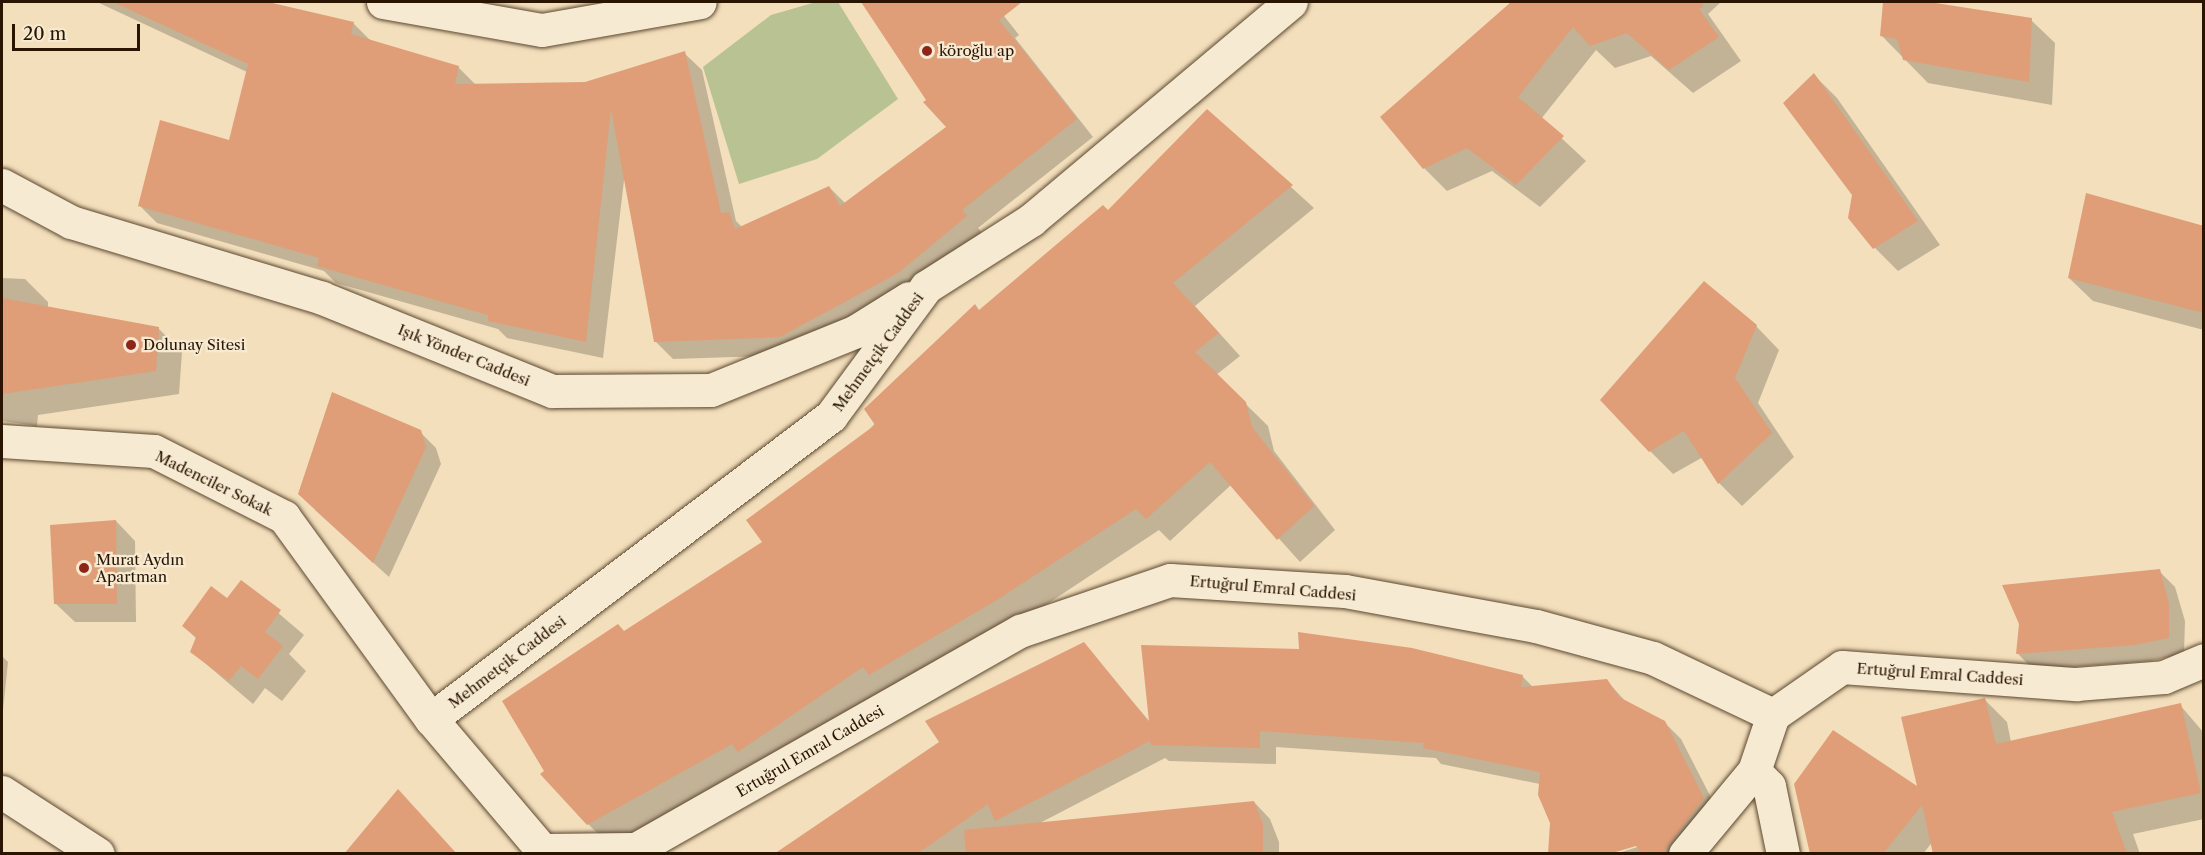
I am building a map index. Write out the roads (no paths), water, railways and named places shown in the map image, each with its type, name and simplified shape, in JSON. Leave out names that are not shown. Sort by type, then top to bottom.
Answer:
[{"type":"street","points":[[383,2],[542,30],[700,2]]},
{"type":"street","name":"Mehmetçik Caddesi","points":[[431,719],[831,416],[926,287],[1031,220],[1291,2]]},
{"type":"street","name":"Işık Yönder Caddesi","points":[[2,185],[71,222],[322,298],[552,391],[711,390],[856,331],[926,287]]},
{"type":"street","name":"Madenciler Sokak","points":[[2,441],[154,451],[284,517],[431,719]]},
{"type":"street","name":"Ertuğrul Emral Caddesi","points":[[431,719],[542,850],[636,849],[1020,631],[1170,580],[1345,591],[1536,626],[1653,658],[1773,715],[1842,667],[2076,684],[2164,677],[2204,660]]},
{"type":"street","points":[[1685,854],[1754,771],[1773,715]]},
{"type":"street","points":[[1754,771],[1769,786],[1783,854]]},
{"type":"street","points":[[2,792],[98,854]]},
{"type":"place","name":"köroğlu ap","points":[[927,51]]},
{"type":"place","name":"Dolunay Sitesi","points":[[131,345]]},
{"type":"place","name":"Murat Aydın Apartman","points":[[84,568]]}]
